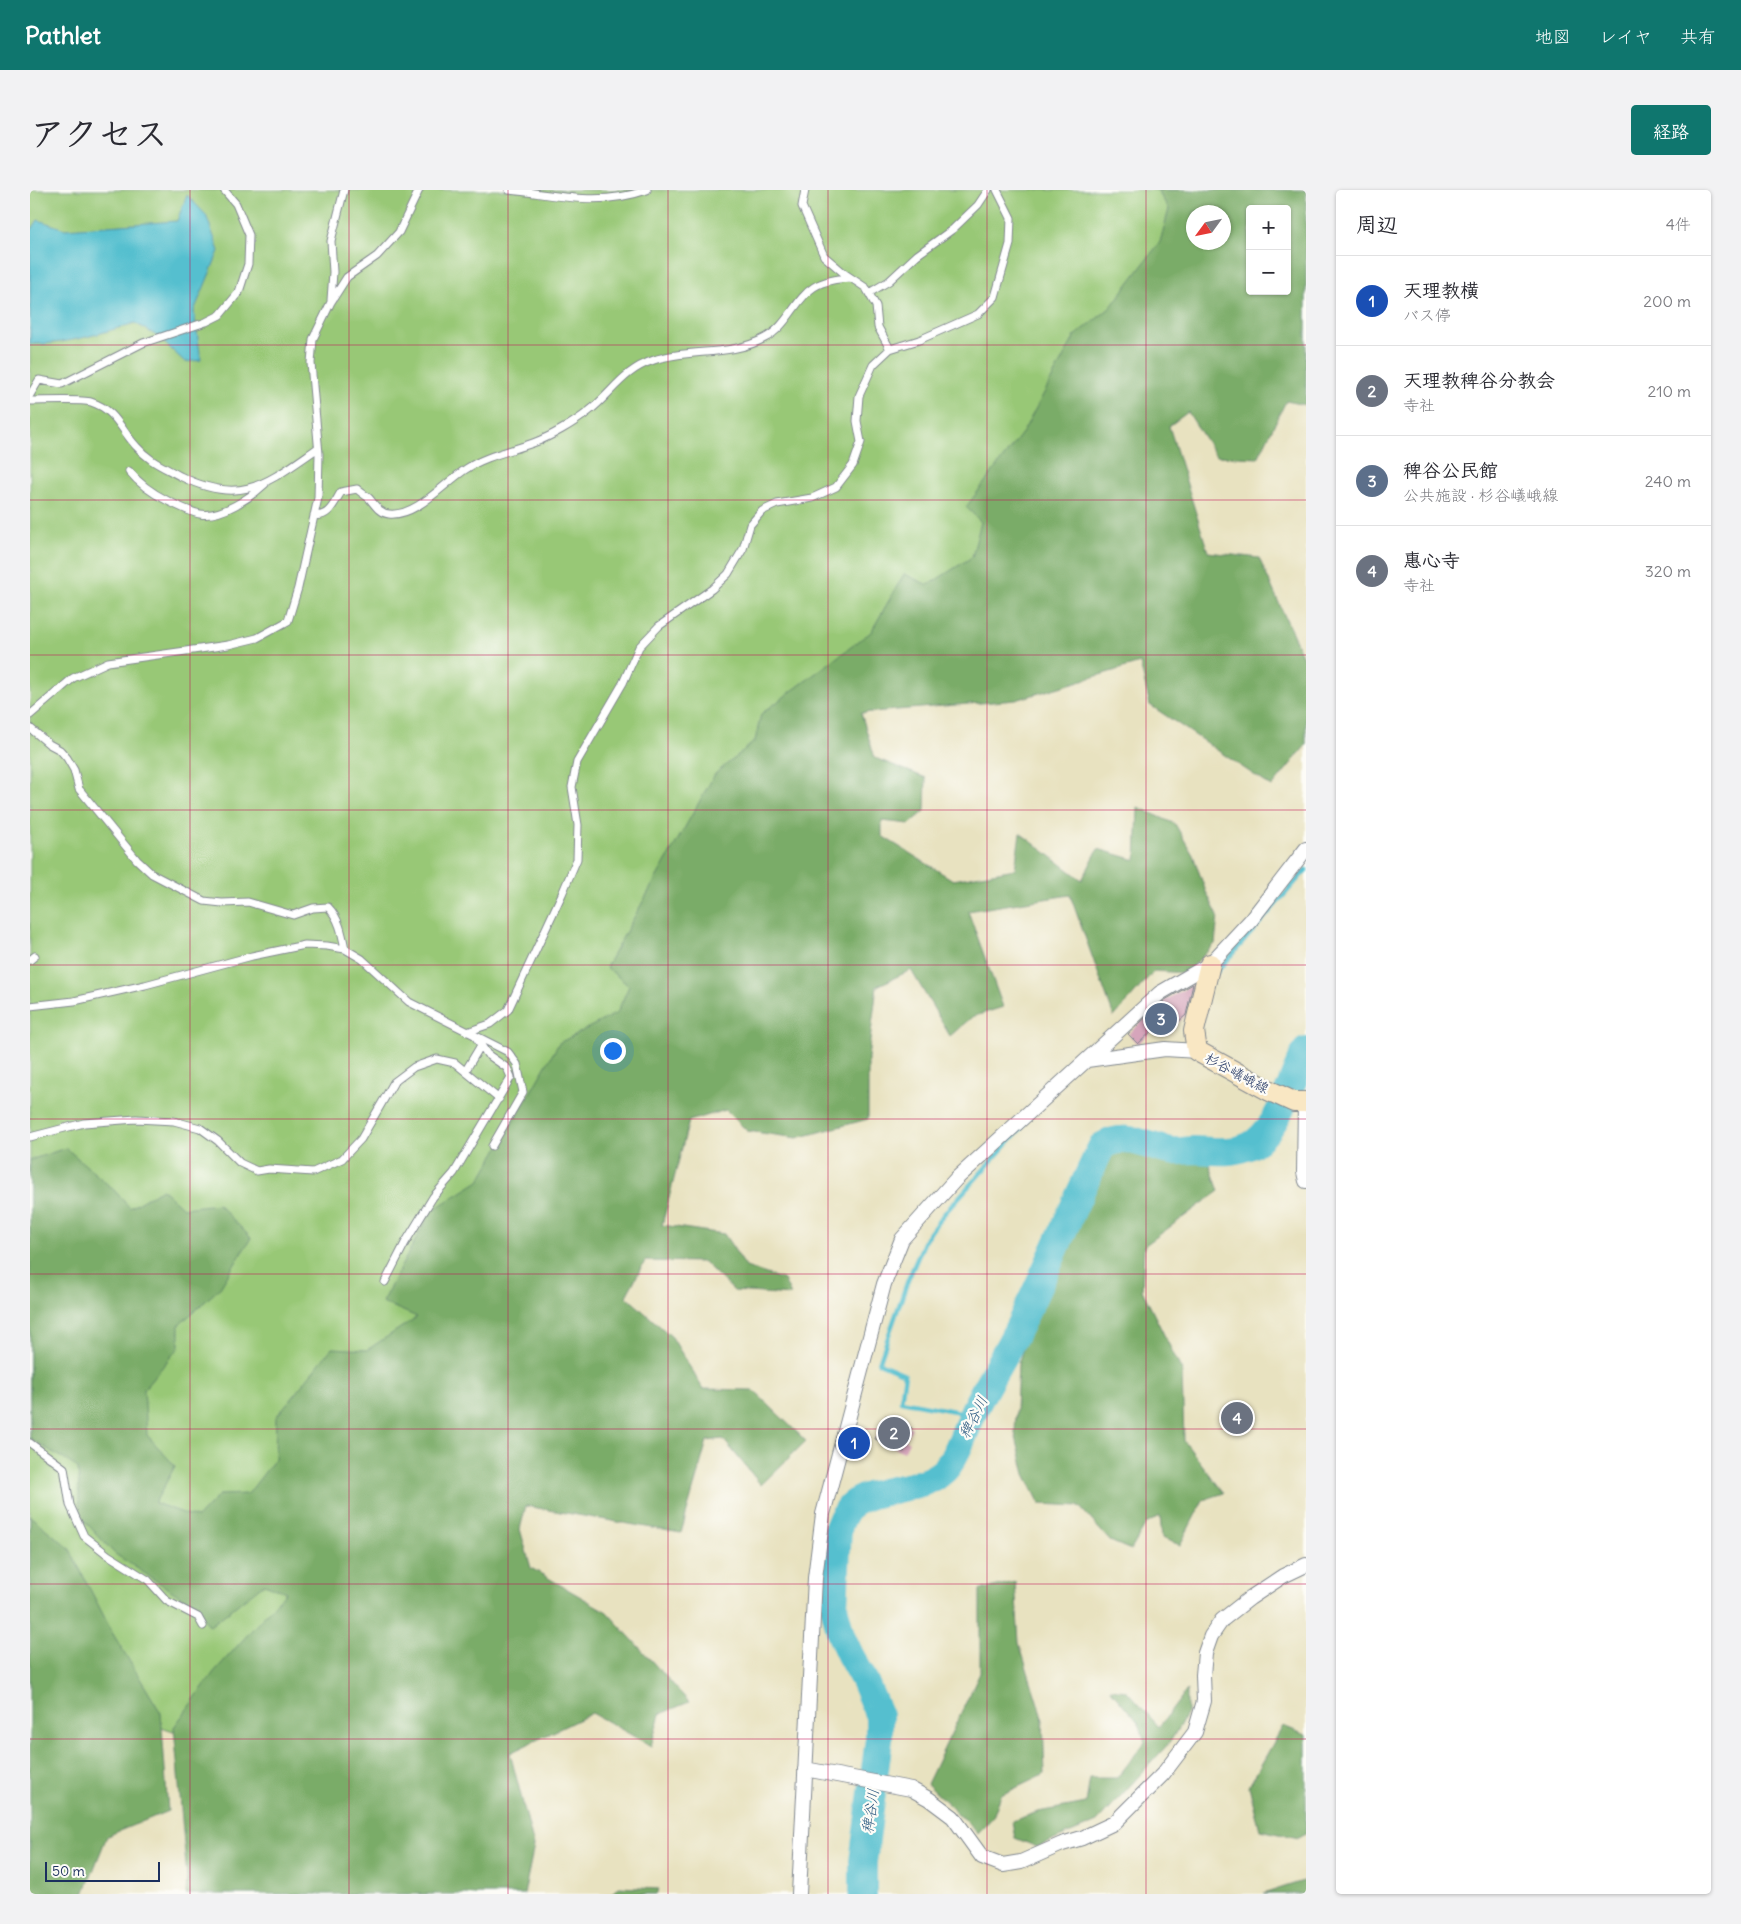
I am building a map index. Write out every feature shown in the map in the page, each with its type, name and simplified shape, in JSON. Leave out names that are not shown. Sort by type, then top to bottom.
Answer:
[{"type":"main road","name":"杉谷嶬峨線","points":[[1210,964],[1194,1031],[1197,1051],[1270,1091],[1302,1102]]},
{"type":"street","points":[[799,1894],[815,1578],[823,1514],[884,1284],[902,1239],[956,1179],[1160,993],[1210,964],[1251,920],[1306,850]]},
{"type":"street","points":[[1087,1060],[1165,1050],[1197,1051]]},
{"type":"street","points":[[1302,1102],[1304,1172],[1306,1181]]},
{"type":"street","points":[[805,1769],[911,1789],[929,1799],[953,1817],[982,1857],[1003,1865],[1021,1862],[1114,1824],[1163,1774],[1195,1732],[1204,1701],[1202,1675],[1205,1653],[1211,1636],[1222,1620],[1250,1598],[1283,1576],[1306,1565]]},
{"type":"lane","points":[[30,395],[38,380],[62,384],[143,343],[206,322],[220,315],[239,292],[248,264],[249,235],[236,204],[224,190]]},
{"type":"lane","points":[[331,302],[333,272],[331,241],[344,190]]},
{"type":"lane","points":[[30,715],[73,678],[108,662],[228,645],[257,638],[288,621],[298,588],[318,498],[318,448],[311,363],[312,339],[331,302],[347,277],[376,256],[399,232],[419,190]]},
{"type":"lane","points":[[509,190],[584,200],[632,195],[647,190]]},
{"type":"lane","points":[[806,190],[802,206],[824,256],[866,288],[876,306],[878,327],[890,349]]},
{"type":"lane","points":[[869,293],[889,281],[917,254],[952,229],[978,205],[988,190]]},
{"type":"lane","points":[[467,1032],[490,1024],[508,1010],[566,885],[577,859],[578,825],[572,788],[577,762],[623,683],[639,647],[659,626],[712,589],[728,574],[743,549],[750,525],[762,511],[777,504],[812,498],[836,487],[853,465],[860,442],[858,421],[859,396],[873,364],[890,349],[919,340],[978,314],[995,298],[1010,244],[1011,218],[997,190]]},
{"type":"lane","points":[[314,515],[321,516],[328,513],[341,492],[356,489],[368,498],[375,508],[388,514],[409,512],[468,468],[497,455],[536,442],[590,411],[618,381],[636,369],[654,360],[728,351],[765,338],[785,322],[813,287],[823,282],[851,278]]},
{"type":"lane","points":[[30,402],[90,402],[113,414],[129,439],[148,459],[189,480],[220,491],[246,490],[269,480],[318,448]]},
{"type":"lane","points":[[129,471],[150,492],[178,506],[202,514],[229,509],[254,494],[269,480]]},
{"type":"lane","points":[[31,730],[60,750],[67,758],[74,770],[79,789],[131,853],[152,874],[204,901],[222,903],[248,902],[293,915],[313,908],[328,907],[334,914],[342,931],[345,949]]},
{"type":"lane","points":[[30,1006],[74,1001],[136,987],[252,956],[305,945],[345,949],[362,959],[408,1002],[508,1052],[513,1058],[517,1064],[523,1092],[492,1146]]},
{"type":"lane","points":[[385,1282],[405,1243],[433,1197],[454,1173],[511,1077],[507,1068],[486,1054],[475,1036]]},
{"type":"lane","points":[[466,1070],[481,1045]]},
{"type":"lane","points":[[30,1137],[84,1124],[136,1119],[174,1121],[200,1128],[218,1141],[240,1162],[257,1171],[289,1169],[313,1172],[342,1159],[360,1140],[394,1082],[414,1067],[437,1059],[455,1063],[466,1070],[499,1099]]},
{"type":"lane","points":[[30,1443],[64,1468],[70,1505],[84,1536],[108,1555],[148,1580],[167,1601],[198,1616],[204,1626]]},
{"type":"green space","points":[[30,190],[1191,190],[1014,538],[881,643],[634,1005],[434,1315],[310,1587],[188,1736],[135,1718],[30,1621]]},
{"type":"green space","points":[[1157,190],[1306,190],[1306,405],[1286,401],[1258,458],[1216,456],[1188,412],[1169,426],[1208,552],[1259,558],[1306,664],[1306,745],[1272,787],[1150,705],[1140,663],[1016,700],[861,713],[875,758],[926,778],[925,811],[910,824],[882,821],[882,836],[953,880],[1015,869],[1020,833],[1082,880],[1098,849],[1136,860],[1138,807],[1175,824],[1193,855],[1206,892],[1218,916],[1215,944],[1186,973],[1154,971],[1114,1017],[1070,895],[968,911],[1003,1007],[972,1017],[950,1036],[911,970],[877,986],[868,1057],[868,1119],[797,1138],[747,1131],[726,1110],[689,1121],[662,1225],[724,1234],[746,1267],[784,1280],[791,1295],[734,1291],[704,1262],[645,1261],[626,1296],[672,1337],[703,1389],[753,1390],[806,1441],[761,1485],[723,1439],[707,1441],[681,1533],[526,1506],[520,1529],[531,1568],[607,1612],[689,1702],[660,1714],[651,1746],[592,1713],[510,1753],[534,1846],[524,1894],[186,1894],[187,1878],[174,1727],[214,1672],[286,1592],[264,1584],[210,1626],[189,1602],[115,1554],[80,1516],[78,1468],[30,1438],[30,1160],[66,1148],[114,1190],[130,1208],[162,1189],[183,1208],[218,1204],[251,1238],[220,1288],[179,1325],[179,1347],[144,1389],[147,1435],[175,1466],[155,1503],[197,1518],[219,1495],[248,1494],[275,1459],[276,1417],[332,1348],[367,1350],[417,1317],[382,1302],[431,1211],[479,1181],[559,1043],[617,1013],[629,986],[606,967],[715,774],[755,741],[761,714],[871,632],[904,574],[928,585],[972,557],[981,522],[966,507],[1023,432],[1075,336],[1110,308],[1160,242],[1169,209]]},
{"type":"green space","points":[[1145,1147],[1209,1163],[1219,1191],[1144,1246],[1142,1290],[1182,1371],[1184,1441],[1224,1493],[1203,1500],[1180,1545],[1162,1538],[1160,1516],[1146,1524],[1131,1550],[1110,1541],[1079,1506],[1040,1504],[1025,1474],[1015,1433],[1018,1364],[1031,1323],[1074,1221],[1097,1156]]},
{"type":"green space","points":[[30,1516],[69,1548],[113,1634],[161,1713],[168,1811],[107,1836],[84,1894],[30,1894]]},
{"type":"green space","points":[[1015,1582],[1019,1643],[1043,1720],[1045,1774],[1001,1795],[993,1817],[978,1833],[927,1784],[980,1673],[980,1590]]},
{"type":"green space","points":[[1110,1689],[1127,1691],[1159,1727],[1187,1690],[1187,1713],[1170,1742],[1097,1822],[1037,1847],[1015,1838],[1012,1821],[1038,1812],[1086,1803],[1090,1778],[1117,1778],[1145,1742],[1139,1723]]},
{"type":"green space","points":[[1283,1726],[1306,1735],[1306,1834],[1299,1838],[1260,1830],[1249,1786]]},
{"type":"green space","points":[[1306,1880],[1306,1894],[1263,1894]]},
{"type":"green space","points":[[619,1887],[659,1889],[656,1894],[611,1894]]},
{"type":"water","points":[[187,195],[206,215],[219,251],[194,311],[201,360],[185,362],[157,336],[135,323],[57,343],[30,344],[30,232],[38,220],[65,229],[177,221]]},
{"type":"building","points":[[1193,984],[1186,1015],[1168,1031],[1166,1028],[1159,1034],[1154,1029],[1138,1044],[1128,1034],[1165,1000]]},
{"type":"building","points":[[886,1415],[912,1428],[906,1440],[909,1442],[904,1452],[875,1439]]},
{"type":"waterway","points":[[1215,974],[1306,870]]},
{"type":"waterway","name":"稗谷川","points":[[863,1894],[863,1862],[879,1739],[879,1716],[864,1680],[841,1635],[834,1606],[838,1528],[843,1515],[851,1505],[861,1499],[928,1480],[939,1474],[953,1459],[972,1415],[1018,1329],[1102,1146],[1120,1140],[1136,1141],[1174,1151],[1227,1151],[1250,1145],[1257,1141],[1274,1121],[1306,1051]]},
{"type":"waterway","points":[[971,1417],[960,1412],[901,1401],[905,1374],[879,1363],[908,1280],[926,1238],[943,1215],[1023,1126]]},
{"type":"place","name":"稗谷公民館","points":[[1161,1019]]},
{"type":"place","name":"惠心寺","points":[[1237,1418]]},
{"type":"place","name":"天理教稗谷分教会","points":[[894,1433]]},
{"type":"place","name":"天理教横","points":[[854,1443]]}]
